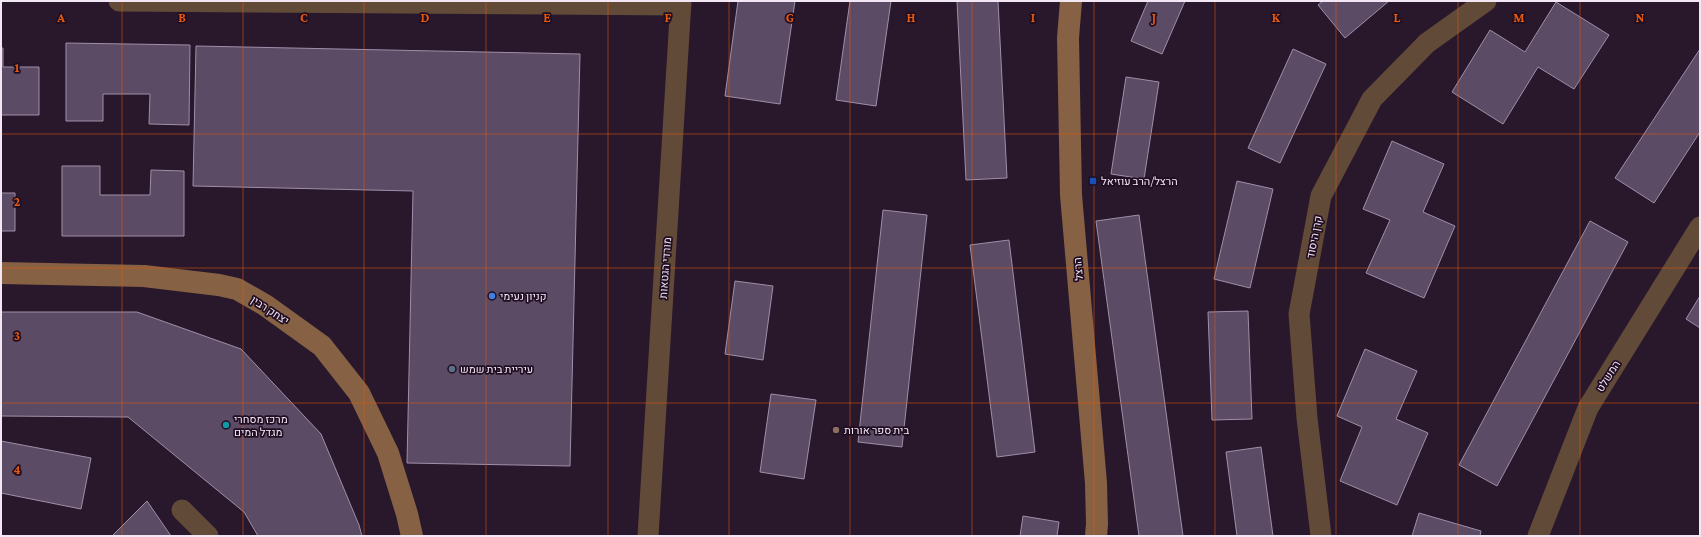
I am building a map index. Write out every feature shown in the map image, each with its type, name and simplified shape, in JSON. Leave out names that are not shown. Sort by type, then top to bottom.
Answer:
[{"type":"street","points":[[119,1],[681,3]]},
{"type":"street","name":"הרצל","points":[[1071,1],[1068,38],[1071,195],[1096,483],[1096,536]]},
{"type":"street","name":"קרן היסוד","points":[[1320,536],[1307,418],[1299,314],[1321,196],[1372,99],[1427,43],[1486,1]]},
{"type":"street","name":"מורדי הגטאות","points":[[648,536],[681,3]]},
{"type":"street","name":"המשלט","points":[[1538,536],[1588,408],[1700,227]]},
{"type":"street","name":"יצחק רבין","points":[[1,273],[144,276],[219,285],[238,289],[265,305],[322,346],[359,393],[388,453],[407,514],[412,536]]},
{"type":"street","points":[[182,510],[208,536]]},
{"type":"building","points":[[738,1],[795,1],[780,104],[725,96]]},
{"type":"building","points":[[850,1],[891,1],[876,106],[836,100]]},
{"type":"building","points":[[957,1],[998,1],[1007,178],[966,180]]},
{"type":"building","points":[[1148,1],[1185,1],[1162,54],[1131,41]]},
{"type":"building","points":[[1323,1],[1389,1],[1345,38],[1318,5]]},
{"type":"building","points":[[1556,2],[1609,35],[1574,89],[1538,67],[1503,124],[1452,92],[1490,30],[1525,52]]},
{"type":"building","points":[[66,43],[190,45],[189,125],[149,124],[150,94],[103,94],[103,121],[66,121]]},
{"type":"building","name":"קניון נעימי","points":[[196,46],[580,54],[570,466],[407,463],[413,191],[193,186]]},
{"type":"building","points":[[1,48],[3,48],[3,67],[39,67],[39,115],[1,115]]},
{"type":"building","points":[[1293,49],[1326,64],[1280,163],[1248,148]]},
{"type":"building","points":[[1700,49],[1700,132],[1654,203],[1615,178]]},
{"type":"building","points":[[1126,77],[1159,82],[1144,179],[1111,174]]},
{"type":"building","points":[[1392,141],[1444,164],[1423,212],[1455,226],[1424,298],[1366,273],[1390,220],[1363,209]]},
{"type":"building","points":[[62,166],[100,166],[100,195],[150,195],[151,170],[184,171],[184,236],[62,236]]},
{"type":"building","points":[[1237,181],[1273,189],[1250,288],[1214,279]]},
{"type":"building","points":[[1,193],[15,193],[15,231],[1,231]]},
{"type":"building","points":[[883,210],[927,215],[902,447],[858,442]]},
{"type":"building","points":[[1139,215],[1183,536],[1139,536],[1096,221]]},
{"type":"building","points":[[1590,221],[1628,242],[1497,486],[1459,465]]},
{"type":"building","points":[[1009,240],[1035,452],[997,457],[970,245]]},
{"type":"building","points":[[735,281],[773,286],[763,360],[725,354]]},
{"type":"building","points":[[1700,296],[1700,328],[1686,319]]},
{"type":"building","points":[[1248,311],[1252,419],[1212,420],[1208,312]]},
{"type":"building","name":"מרכז מסחרי מגדל המים","points":[[1,312],[137,312],[241,349],[321,434],[359,525],[362,536],[258,536],[244,512],[128,417],[1,416]]},
{"type":"building","points":[[1365,349],[1417,371],[1396,419],[1428,433],[1397,505],[1340,481],[1362,427],[1337,416]]},
{"type":"building","points":[[771,394],[816,400],[804,479],[760,472]]},
{"type":"building","points":[[1,441],[91,458],[81,509],[1,493]]},
{"type":"building","points":[[1261,447],[1273,536],[1237,536],[1226,452]]},
{"type":"building","points":[[147,501],[171,536],[112,536]]},
{"type":"building","points":[[1419,513],[1481,531],[1480,536],[1412,536]]},
{"type":"building","points":[[1023,516],[1059,522],[1057,536],[1020,536]]},
{"type":"place","name":"הרצל/הרב עוזיאל","points":[[1093,181]]},
{"type":"place","name":"קניון נעימי","points":[[492,296]]},
{"type":"place","name":"עיריית בית שמש","points":[[452,369]]},
{"type":"place","name":"מרכז מסחרי מגדל המים","points":[[226,425]]},
{"type":"place","name":"בית ספר אורות","points":[[836,430]]}]
